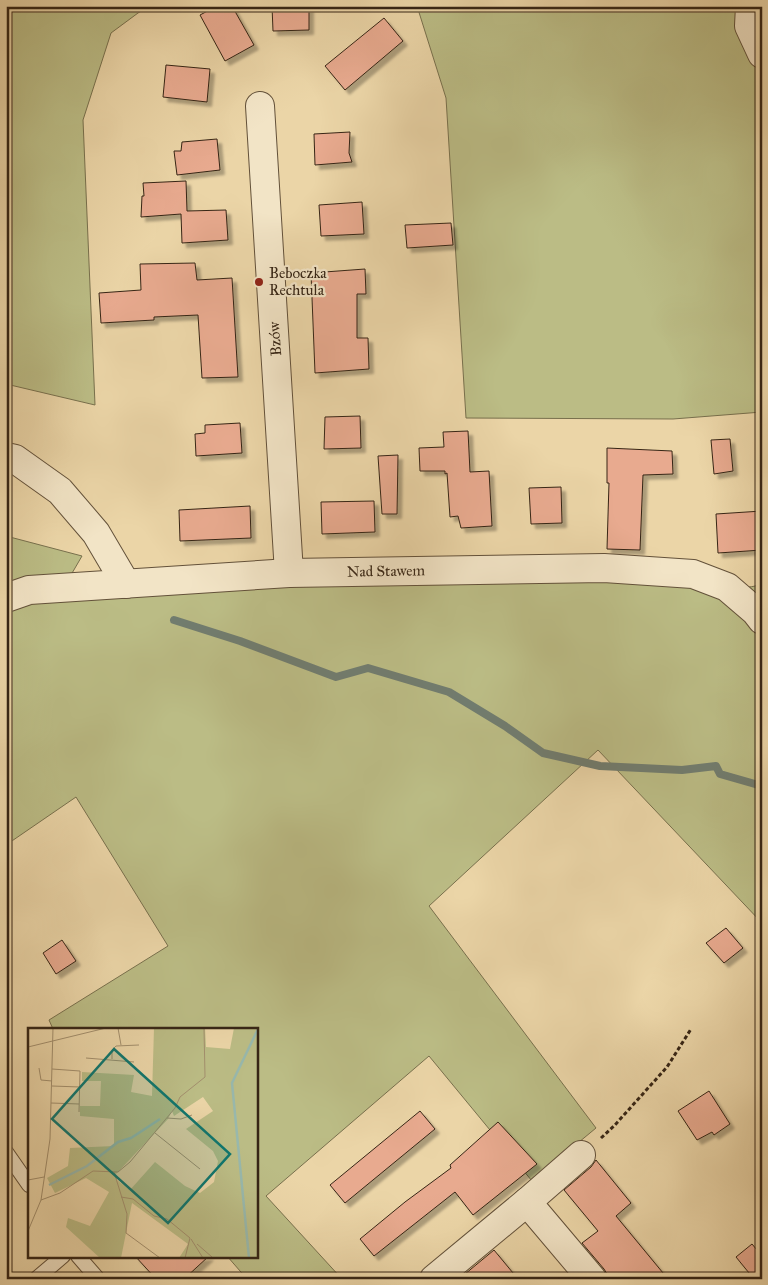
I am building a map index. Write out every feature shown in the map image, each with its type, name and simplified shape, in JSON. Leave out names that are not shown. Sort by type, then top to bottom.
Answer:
[{"type":"street","points":[[750,6],[749,26],[762,54]]},
{"type":"street","name":"Bzów","points":[[260,106],[289,573]]},
{"type":"street","points":[[6,456],[15,459],[60,491],[96,532],[126,584]]},
{"type":"street","name":"Nad Stawem","points":[[6,598],[29,590],[289,573],[604,568],[693,574],[727,587],[760,611]]},
{"type":"street","points":[[434,1279],[581,1155]]},
{"type":"street","points":[[527,1202],[592,1279]]},
{"type":"lane","points":[[6,1152],[28,1183]]},
{"type":"lane","points":[[36,1279],[61,1258]]},
{"type":"lane","points":[[80,1258],[98,1279]]},
{"type":"path","points":[[581,1155],[614,1126],[667,1067],[691,1028]]},
{"type":"green space","points":[[6,6],[150,6],[111,33],[83,120],[95,405],[6,384]]},
{"type":"green space","points":[[417,6],[762,6],[762,412],[673,419],[466,418],[446,98]]},
{"type":"green space","points":[[6,536],[82,556],[57,599],[656,558],[744,587],[756,586],[762,581],[762,923],[598,750],[429,906],[596,1128],[532,1181],[429,1056],[266,1196],[342,1279],[247,1279],[229,1258],[258,1258],[258,1028],[53,1028],[49,1020],[168,946],[76,797],[6,845]]},
{"type":"building","points":[[217,6],[232,6],[254,45],[225,61],[200,15]]},
{"type":"building","points":[[272,6],[309,6],[309,30],[273,31]]},
{"type":"building","points":[[384,18],[403,41],[345,90],[325,66]]},
{"type":"building","points":[[166,65],[210,69],[207,102],[163,97]]},
{"type":"building","points":[[350,132],[349,153],[352,162],[315,165],[314,134]]},
{"type":"building","points":[[217,139],[220,170],[177,175],[174,151],[181,151],[182,142]]},
{"type":"building","points":[[186,181],[187,211],[226,210],[228,240],[182,243],[181,214],[141,217],[142,196],[144,196],[143,183]]},
{"type":"building","points":[[362,202],[364,234],[321,236],[319,205]]},
{"type":"building","points":[[451,223],[453,245],[407,248],[405,225]]},
{"type":"building","points":[[195,263],[197,280],[232,278],[238,377],[202,378],[198,315],[154,317],[154,320],[101,323],[99,293],[141,290],[140,264]]},
{"type":"building","points":[[365,269],[366,294],[357,294],[357,338],[368,338],[369,369],[315,373],[311,273]]},
{"type":"building","points":[[360,416],[361,448],[324,449],[325,417]]},
{"type":"building","points":[[240,423],[242,453],[196,456],[195,434],[205,433],[205,425]]},
{"type":"building","points":[[468,431],[470,472],[489,471],[492,526],[461,528],[458,516],[450,517],[447,473],[445,474],[445,471],[420,471],[419,448],[444,447],[443,432]]},
{"type":"building","points":[[730,439],[733,471],[714,474],[711,440]]},
{"type":"building","points":[[607,448],[672,451],[673,474],[643,475],[640,550],[607,549],[609,483],[607,483]]},
{"type":"building","points":[[398,455],[397,514],[382,514],[378,456]]},
{"type":"building","points":[[561,487],[562,523],[531,524],[529,488]]},
{"type":"building","points":[[374,501],[375,532],[322,534],[321,502]]},
{"type":"building","points":[[250,506],[251,538],[180,541],[179,510]]},
{"type":"building","points":[[762,511],[762,550],[718,553],[716,514]]},
{"type":"building","points":[[726,928],[743,948],[724,963],[706,943]]},
{"type":"building","points":[[62,940],[76,961],[56,974],[43,953]]},
{"type":"building","points":[[709,1091],[730,1124],[714,1135],[712,1132],[697,1140],[678,1111]]},
{"type":"building","points":[[420,1111],[435,1129],[345,1203],[330,1185]]},
{"type":"building","points":[[498,1122],[537,1164],[473,1215],[455,1192],[374,1256],[360,1239],[451,1168],[450,1165]]},
{"type":"building","points":[[596,1160],[631,1203],[616,1216],[668,1279],[610,1279],[582,1243],[598,1231],[564,1190],[591,1167]]},
{"type":"building","points":[[752,1244],[762,1256],[762,1279],[754,1279],[736,1257]]},
{"type":"building","points":[[494,1250],[518,1279],[459,1279]]},
{"type":"building","points":[[137,1258],[207,1258],[184,1279],[156,1279]]},
{"type":"waterway","points":[[174,620],[240,641],[336,677],[368,668],[449,692],[505,726],[543,753],[600,766],[682,770],[716,766],[720,774],[762,786]]},
{"type":"place","name":"Beboczka Rechtula","points":[[259,282]]}]
